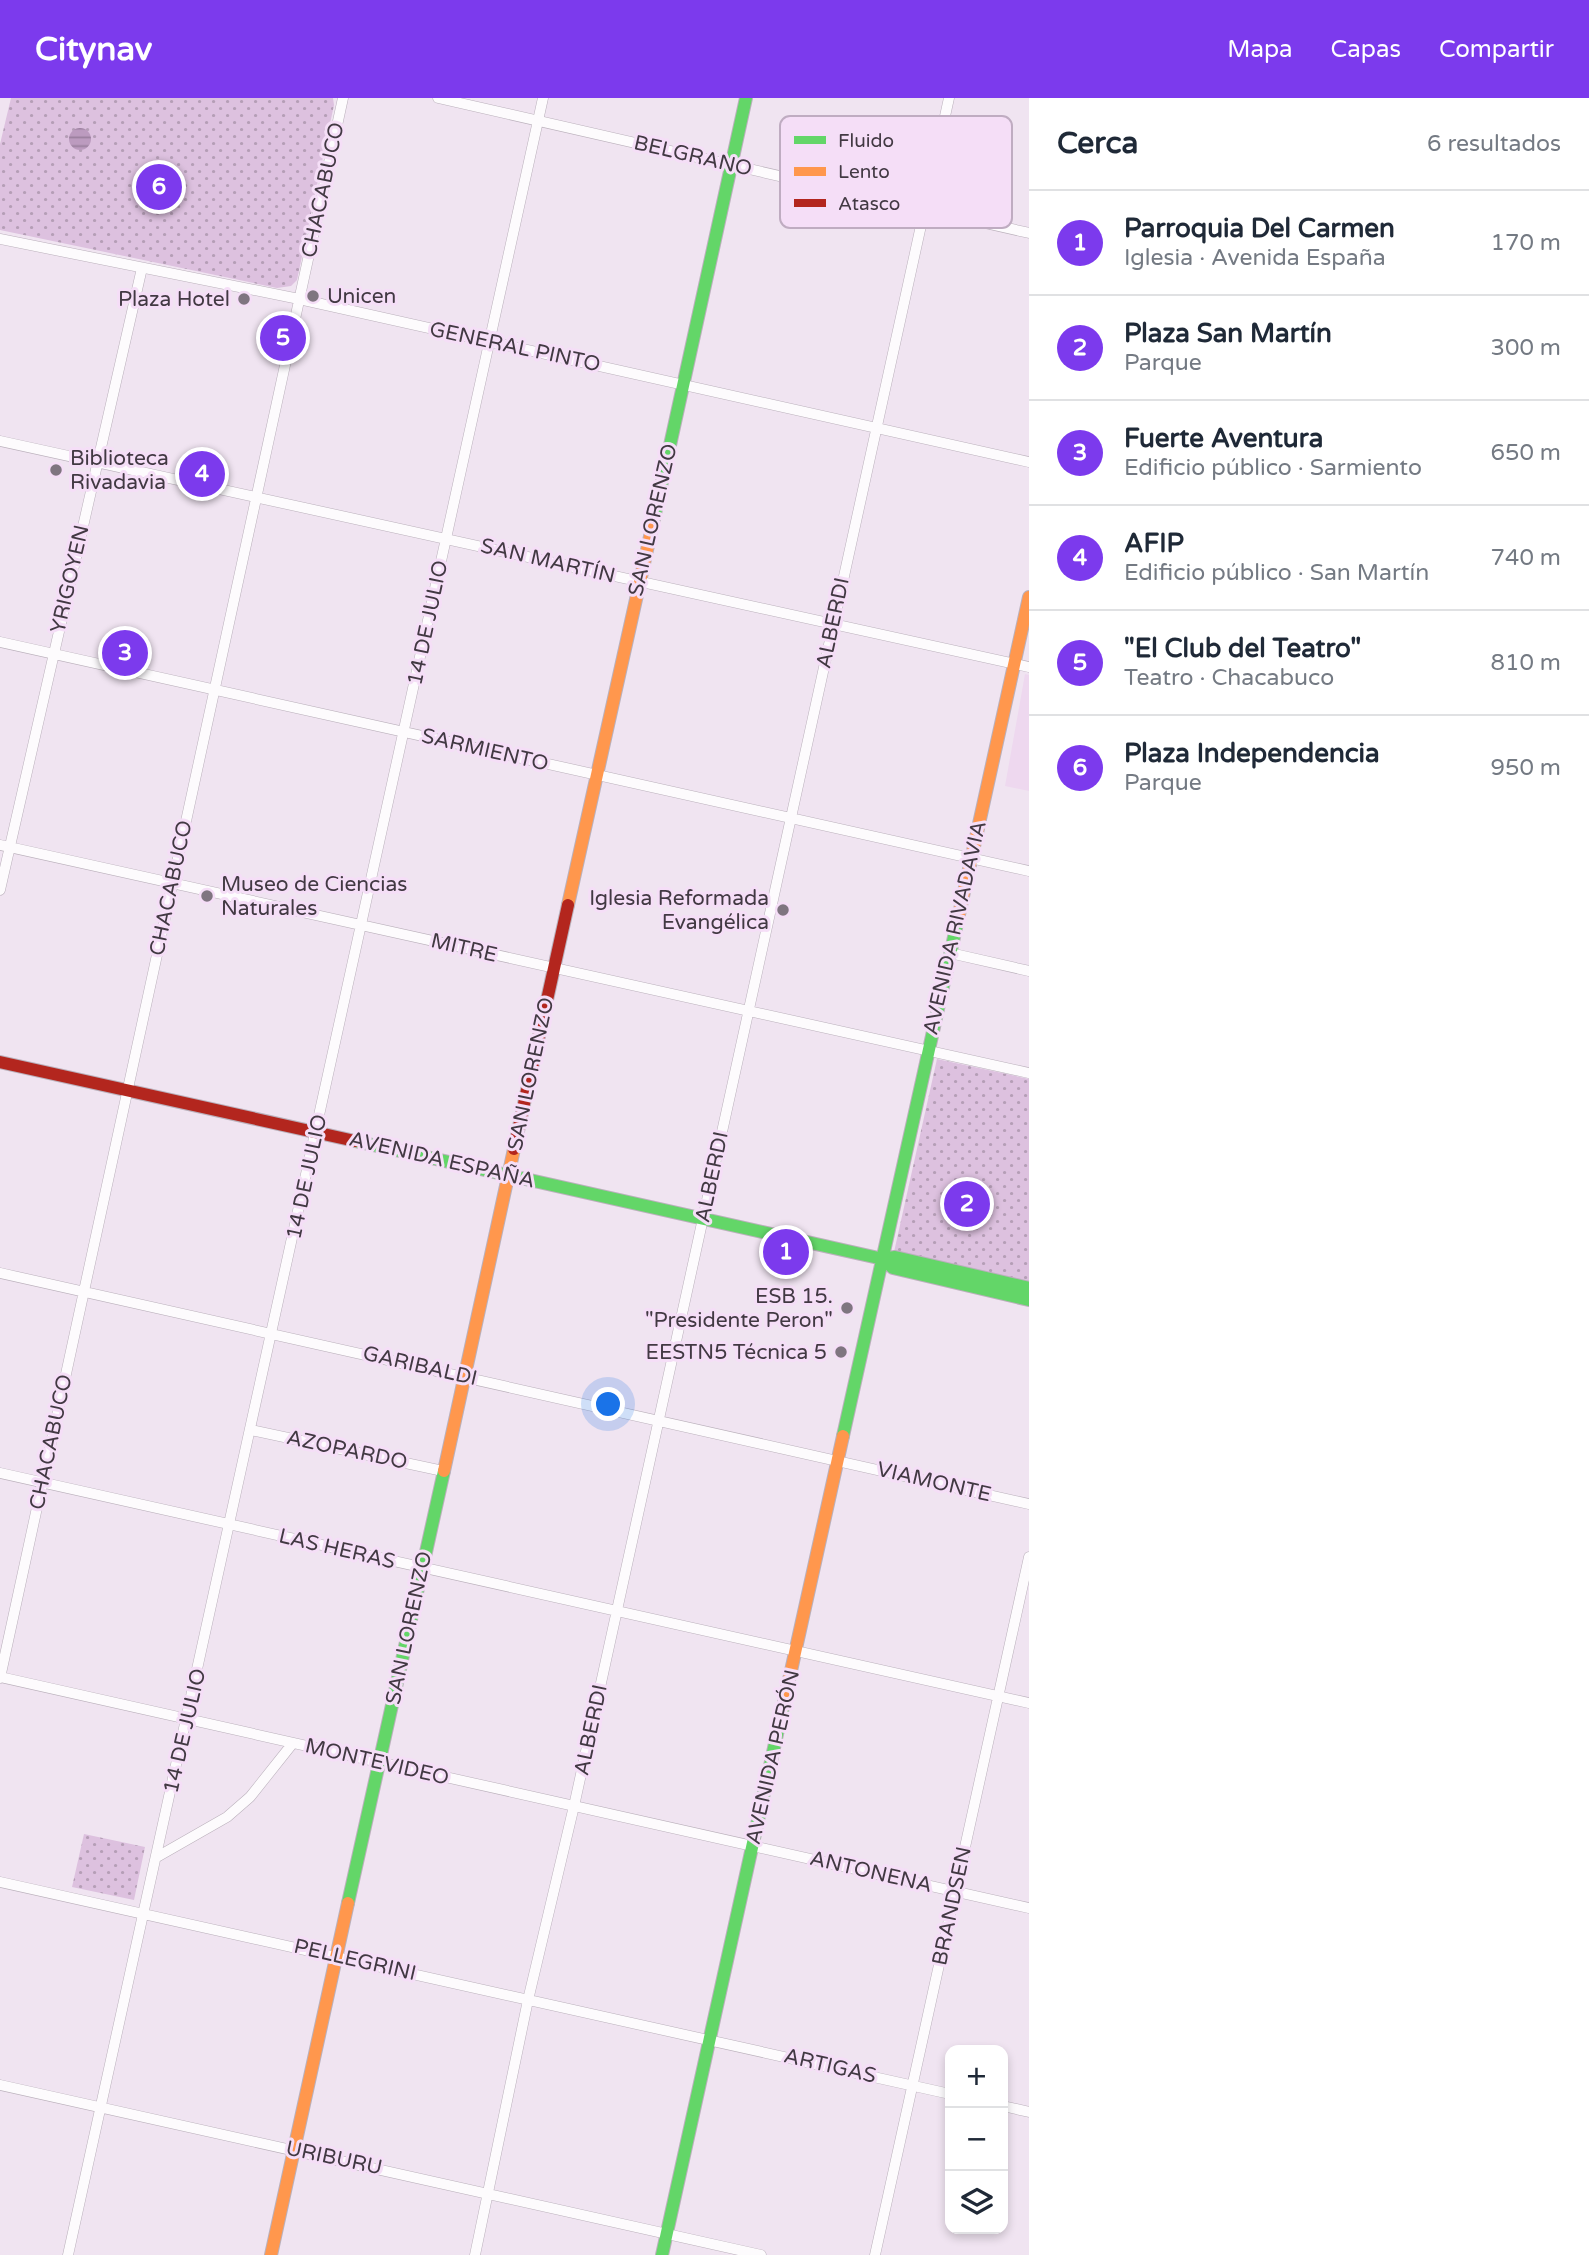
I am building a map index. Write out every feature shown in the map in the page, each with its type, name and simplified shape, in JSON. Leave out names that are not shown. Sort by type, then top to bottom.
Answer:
[{"type":"main road","name":"SAN LORENZO","points":[[271,2255],[746,98]]},
{"type":"main road","name":"AVENIDA RIVADAVIA","points":[[883,1259],[1029,597]]},
{"type":"main road","name":"AVENIDA ESPAÑA","points":[[0,1062],[883,1259]]},
{"type":"main road","points":[[883,1259],[895,1257],[1029,1288]]},
{"type":"main road","points":[[883,1259],[893,1268],[1029,1300]]},
{"type":"main road","name":"AVENIDA PERÓN","points":[[662,2255],[883,1259]]},
{"type":"street","name":"CHACABUCO","points":[[0,1677],[343,98]]},
{"type":"street","name":"BELGRANO","points":[[438,98],[780,176]]},
{"type":"street","name":"14 DE JULIO","points":[[68,2255],[146,1913],[156,1857],[543,98]]},
{"type":"street","name":"ALBERDI","points":[[945,116],[949,98]]},
{"type":"street","name":"ALBERDI","points":[[475,2255],[528,2000],[574,1806],[922,228]]},
{"type":"street","name":"BELGRANO","points":[[1007,228],[1029,233]]},
{"type":"street","name":"GENERAL PINTO","points":[[0,239],[299,299],[1029,462]]},
{"type":"street","name":"YRIGOYEN","points":[[0,890],[5,846],[53,654],[142,268]]},
{"type":"street","name":"SAN MARTÍN","points":[[0,441],[1029,667]]},
{"type":"street","name":"SARMIENTO","points":[[0,642],[1029,871]]},
{"type":"street","name":"MITRE","points":[[5,846],[1029,1073]]},
{"type":"street","points":[[950,953],[1029,971]]},
{"type":"street","name":"GARIBALDI","points":[[0,1273],[840,1460]]},
{"type":"street","name":"AZOPARDO","points":[[251,1430],[443,1471]]},
{"type":"street","name":"VIAMONTE","points":[[840,1460],[1029,1504]]},
{"type":"street","name":"LAS HERAS","points":[[0,1474],[1029,1703]]},
{"type":"street","name":"BRANDSEN","points":[[875,2255],[1029,1557]]},
{"type":"street","name":"MONTEVIDEO","points":[[0,1677],[753,1846]]},
{"type":"street","points":[[156,1857],[234,1811],[250,1797],[293,1743]]},
{"type":"street","name":"ANTONENA","points":[[753,1846],[1029,1908]]},
{"type":"street","name":"PELLEGRINI","points":[[0,1882],[710,2039]]},
{"type":"street","name":"ARTIGAS","points":[[710,2039],[945,2093]]},
{"type":"street","points":[[0,2096],[3,2085]]},
{"type":"street","name":"URIBURU","points":[[3,2085],[761,2255]]},
{"type":"street","points":[[1008,2107],[1029,2112]]},
{"type":"shaded area","points":[[11,98],[333,98],[334,105],[297,280],[291,286],[277,288],[0,230],[0,144]]},
{"type":"shaded area","points":[[80,128],[88,131],[91,139],[88,147],[80,150],[72,147],[69,139],[72,131]]},
{"type":"shaded area","points":[[1025,674],[1029,675],[1029,791],[1005,786]]},
{"type":"shaded area","points":[[937,1059],[1029,1079],[1029,1282],[894,1252]]},
{"type":"shaded area","points":[[84,1834],[145,1847],[134,1900],[72,1887]]},
{"type":"traffic: fast","points":[[653,523],[746,98]]},
{"type":"traffic: fast","points":[[843,1436],[958,919]]},
{"type":"traffic: fast","points":[[355,1141],[883,1259],[895,1257],[1029,1288]]},
{"type":"traffic: fast","points":[[883,1259],[893,1268],[1029,1300]]},
{"type":"traffic: fast","points":[[348,1903],[444,1471]]},
{"type":"traffic: fast","points":[[662,2255],[783,1707]]},
{"type":"traffic: slow","points":[[568,905],[653,523]]},
{"type":"traffic: slow","points":[[958,919],[1029,597]]},
{"type":"traffic: slow","points":[[444,1471],[514,1149]]},
{"type":"traffic: slow","points":[[783,1707],[843,1436]]},
{"type":"traffic: slow","points":[[271,2255],[348,1903]]},
{"type":"traffic: jam","points":[[514,1149],[568,905]]},
{"type":"traffic: jam","points":[[0,1062],[355,1141]]},
{"type":"place","name":"Plaza Independencia","points":[[159,187]]},
{"type":"place","name":"Unicen","points":[[313,296]]},
{"type":"place","name":"Plaza Hotel","points":[[244,299]]},
{"type":"place","name":"\"El Club del Teatro\"","points":[[283,338]]},
{"type":"place","name":"Biblioteca Rivadavia","points":[[56,470]]},
{"type":"place","name":"AFIP","points":[[202,474]]},
{"type":"place","name":"Fuerte Aventura","points":[[125,653]]},
{"type":"place","name":"Museo de Ciencias Naturales","points":[[207,896]]},
{"type":"place","name":"Iglesia Reformada Evangélica","points":[[783,910]]},
{"type":"place","name":"Plaza San Martín","points":[[967,1204]]},
{"type":"place","name":"Parroquia Del Carmen","points":[[786,1252]]},
{"type":"place","name":"ESB 15. \"Presidente Peron\"","points":[[847,1308]]},
{"type":"place","name":"EESTN5 Técnica 5","points":[[841,1352]]}]
